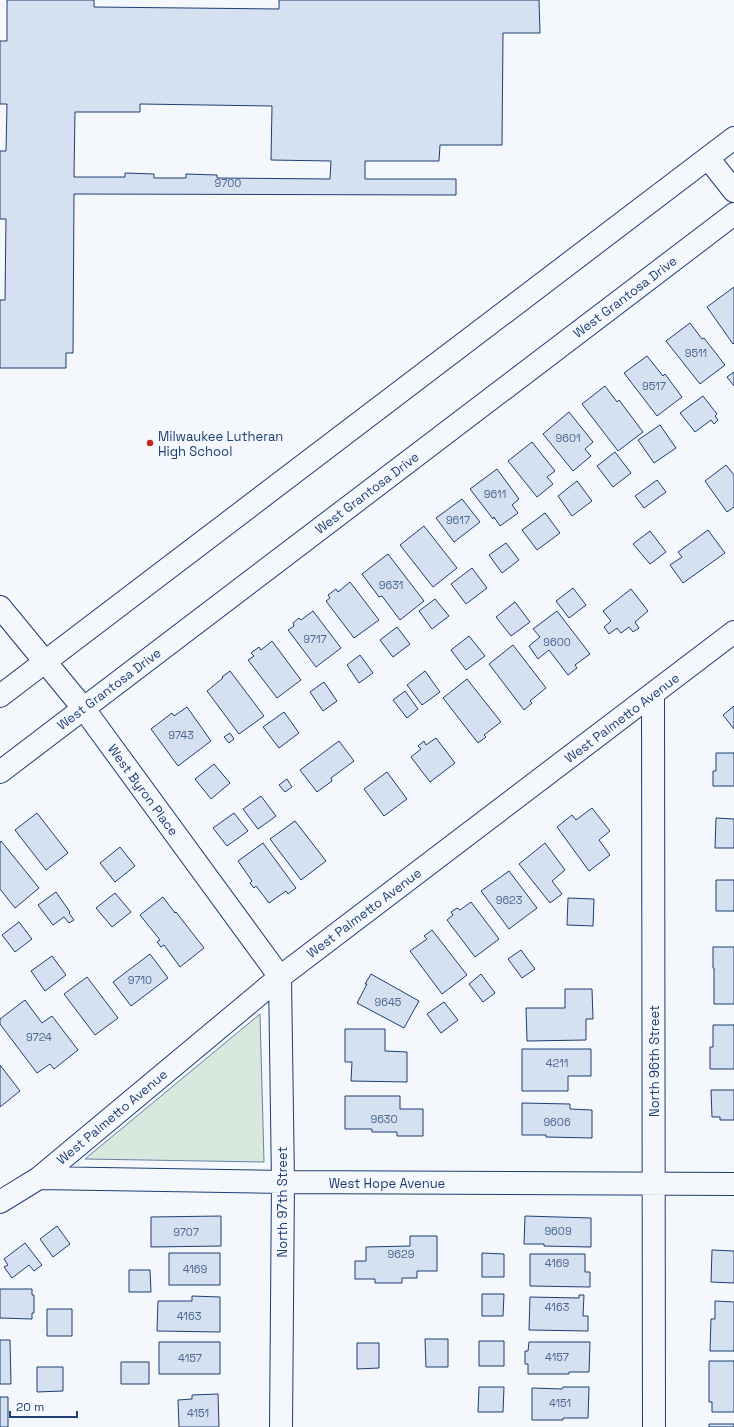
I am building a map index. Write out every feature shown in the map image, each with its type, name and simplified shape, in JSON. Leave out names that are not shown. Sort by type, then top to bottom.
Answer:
[{"type":"street","points":[[0,696],[734,138]]},
{"type":"street","points":[[708,158],[734,191]]},
{"type":"street","name":"West Grantosa Drive","points":[[0,772],[734,214]]},
{"type":"street","name":"West Byron Place","points":[[0,607],[84,709],[280,976]]},
{"type":"street","name":"West Palmetto Avenue","points":[[0,1202],[39,1178],[280,976],[734,632]]},
{"type":"street","name":"North 96th Street","points":[[653,694],[654,1427]]},
{"type":"street","name":"North 97th Street","points":[[280,976],[283,1182],[281,1427]]},
{"type":"street","name":"West Hope Avenue","points":[[39,1178],[283,1182],[734,1184]]},
{"type":"shaded area","points":[[260,1014],[264,1162],[85,1159]]},
{"type":"building","points":[[7,0],[94,0],[94,7],[279,9],[279,0],[539,0],[540,33],[503,33],[502,145],[440,145],[439,161],[365,161],[365,179],[456,179],[456,195],[74,194],[73,353],[66,353],[66,368],[0,368],[0,300],[5,300],[6,219],[0,219],[0,151],[6,151],[7,104],[0,104],[0,41],[7,41]],"holes":[[[140,104],[272,106],[271,160],[331,161],[330,179],[217,178],[217,175],[186,174],[186,178],[154,178],[154,174],[125,173],[125,177],[74,177],[75,112],[140,112]]]},
{"type":"building","points":[[734,287],[734,343],[733,344],[707,307]]},
{"type":"building","points":[[690,323],[725,365],[700,384],[666,341]]},
{"type":"building","points":[[647,356],[663,376],[665,374],[682,397],[657,416],[624,373]]},
{"type":"building","points":[[734,372],[734,386],[727,377]]},
{"type":"building","points":[[605,386],[617,402],[619,400],[643,432],[618,451],[582,404]]},
{"type":"building","points":[[703,396],[717,414],[715,416],[718,420],[714,424],[711,420],[695,432],[680,413]]},
{"type":"building","points":[[569,412],[593,442],[585,449],[591,456],[573,471],[543,434]]},
{"type":"building","points":[[660,425],[676,448],[654,463],[638,440]]},
{"type":"building","points":[[532,442],[555,471],[547,477],[553,484],[537,497],[508,461]]},
{"type":"building","points":[[615,452],[631,473],[613,487],[597,466]]},
{"type":"building","points":[[726,465],[734,475],[734,507],[727,512],[705,481]]},
{"type":"building","points":[[497,469],[519,499],[512,505],[518,513],[500,526],[470,489]]},
{"type":"building","points":[[657,480],[666,492],[644,508],[635,496]]},
{"type":"building","points":[[577,481],[592,501],[572,516],[558,496]]},
{"type":"building","points":[[462,499],[480,522],[454,542],[436,518]]},
{"type":"building","points":[[545,513],[560,533],[537,550],[522,530]]},
{"type":"building","points":[[424,526],[457,568],[433,587],[400,545]]},
{"type":"building","points":[[708,530],[725,553],[683,583],[670,565],[682,557],[678,552]]},
{"type":"building","points":[[650,531],[666,552],[650,564],[633,544]]},
{"type":"building","points":[[506,543],[519,560],[502,573],[489,555]]},
{"type":"building","points":[[388,554],[424,601],[400,620],[382,596],[379,597],[362,574]]},
{"type":"building","points":[[472,568],[487,588],[466,604],[451,584]]},
{"type":"building","points":[[350,582],[379,620],[354,638],[326,601],[330,598],[328,595],[336,589],[338,592]]},
{"type":"building","points":[[573,588],[586,605],[569,618],[556,601]]},
{"type":"building","points":[[631,589],[648,611],[635,622],[639,628],[633,632],[629,627],[621,633],[617,628],[609,634],[604,627],[611,621],[603,611]]},
{"type":"building","points":[[435,599],[449,616],[432,629],[419,611]]},
{"type":"building","points":[[515,602],[530,622],[511,636],[496,617]]},
{"type":"building","points":[[313,611],[341,648],[316,667],[288,630],[294,626],[293,623],[299,618],[301,620]]},
{"type":"building","points":[[557,611],[590,654],[575,665],[577,668],[568,675],[549,650],[538,659],[529,646],[540,637],[533,629]]},
{"type":"building","points":[[397,627],[410,644],[393,657],[380,640]]},
{"type":"building","points":[[469,636],[485,656],[466,670],[451,650]]},
{"type":"building","points":[[272,641],[301,680],[277,698],[248,660],[254,656],[251,653],[259,647],[261,650]]},
{"type":"building","points":[[513,645],[546,688],[530,701],[532,703],[524,710],[489,664]]},
{"type":"building","points":[[360,655],[373,673],[359,683],[347,665]]},
{"type":"building","points":[[230,671],[264,716],[239,734],[207,691]]},
{"type":"building","points":[[425,671],[440,692],[422,705],[407,685]]},
{"type":"building","points":[[467,679],[501,722],[484,735],[486,737],[478,743],[443,698]]},
{"type":"building","points":[[324,682],[337,701],[323,711],[310,692]]},
{"type":"building","points":[[405,691],[418,709],[407,718],[393,700]]},
{"type":"building","points":[[734,706],[734,729],[723,715]]},
{"type":"building","points":[[187,707],[211,741],[178,766],[151,729],[172,713],[174,716]]},
{"type":"building","points":[[284,712],[299,733],[279,748],[263,727]]},
{"type":"building","points":[[230,733],[234,739],[229,743],[224,737]]},
{"type":"building","points":[[436,738],[455,763],[430,782],[411,757],[421,749],[418,746],[424,741],[426,745]]},
{"type":"building","points":[[339,741],[354,761],[331,778],[332,781],[317,792],[300,770]]},
{"type":"building","points":[[716,753],[734,753],[734,786],[713,786],[713,771],[716,771]]},
{"type":"building","points":[[214,764],[230,783],[211,799],[195,779]]},
{"type":"building","points":[[387,772],[407,799],[384,816],[364,789]]},
{"type":"building","points":[[287,779],[292,787],[285,792],[279,785]]},
{"type":"building","points":[[261,796],[276,816],[258,829],[243,809]]},
{"type":"building","points":[[592,808],[610,831],[599,840],[610,855],[589,871],[557,827],[572,815],[576,820]]},
{"type":"building","points":[[37,813],[68,853],[46,870],[15,830]]},
{"type":"building","points":[[234,813],[248,831],[227,846],[213,828]]},
{"type":"building","points":[[716,818],[734,819],[734,848],[715,848]]},
{"type":"building","points":[[295,821],[326,861],[301,880],[270,839]]},
{"type":"building","points":[[1,841],[39,888],[15,908],[0,889]]},
{"type":"building","points":[[263,843],[296,888],[288,894],[286,891],[269,903],[256,886],[254,888],[250,883],[252,881],[238,861]]},
{"type":"building","points":[[545,843],[565,870],[552,881],[562,894],[550,903],[519,864]]},
{"type":"building","points":[[120,847],[135,866],[115,882],[100,863]]},
{"type":"building","points":[[509,871],[537,908],[509,929],[481,891]]},
{"type":"building","points":[[716,880],[734,880],[734,911],[716,911]]},
{"type":"building","points":[[56,892],[74,920],[69,923],[64,917],[53,925],[38,905]]},
{"type":"building","points":[[115,893],[131,912],[112,927],[96,908]]},
{"type":"building","points":[[163,897],[204,948],[180,967],[164,945],[161,947],[157,942],[160,940],[140,915]]},
{"type":"building","points":[[568,898],[594,899],[593,926],[567,925]]},
{"type":"building","points":[[471,902],[499,939],[475,957],[447,920],[453,915],[451,912],[457,908],[460,910]]},
{"type":"building","points":[[19,922],[32,939],[15,952],[2,935]]},
{"type":"building","points":[[432,930],[467,975],[442,994],[410,951],[427,939],[424,936]]},
{"type":"building","points":[[713,947],[734,947],[734,1004],[714,1004]]},
{"type":"building","points":[[521,950],[535,969],[522,978],[508,959]]},
{"type":"building","points":[[150,954],[168,978],[131,1006],[113,982]]},
{"type":"building","points":[[52,956],[66,975],[45,991],[31,971]]},
{"type":"building","points":[[371,974],[419,1001],[404,1028],[357,1003]]},
{"type":"building","points":[[481,974],[495,993],[483,1002],[469,984]]},
{"type":"building","points":[[87,977],[118,1018],[95,1035],[64,994]]},
{"type":"building","points":[[565,989],[592,989],[593,1019],[586,1019],[586,1040],[527,1041],[526,1008],[565,1008]]},
{"type":"building","points":[[25,1000],[42,1023],[52,1016],[78,1050],[54,1069],[50,1064],[37,1073],[0,1024],[0,1019]]},
{"type":"building","points":[[444,1002],[458,1020],[441,1033],[427,1014]]},
{"type":"building","points":[[713,1025],[734,1025],[734,1069],[710,1069],[710,1047],[713,1047]]},
{"type":"building","points":[[345,1029],[385,1029],[385,1051],[407,1052],[407,1082],[351,1081],[352,1062],[345,1062]]},
{"type":"building","points":[[522,1049],[591,1049],[591,1076],[568,1076],[568,1091],[522,1091]]},
{"type":"building","points":[[0,1065],[20,1091],[0,1107]]},
{"type":"building","points":[[711,1090],[734,1090],[734,1120],[720,1120],[720,1117],[712,1117]]},
{"type":"building","points":[[345,1096],[400,1096],[400,1109],[423,1109],[423,1136],[397,1136],[397,1132],[372,1132],[372,1129],[345,1129]]},
{"type":"building","points":[[522,1103],[570,1104],[570,1109],[592,1110],[592,1138],[522,1135]]},
{"type":"building","points":[[221,1216],[221,1246],[151,1247],[151,1217]]},
{"type":"building","points":[[525,1216],[591,1218],[591,1247],[524,1244]]},
{"type":"building","points":[[57,1226],[70,1244],[53,1257],[40,1239]]},
{"type":"building","points":[[410,1236],[437,1236],[437,1271],[417,1271],[417,1278],[402,1278],[402,1283],[375,1283],[375,1279],[355,1279],[355,1261],[366,1261],[366,1247],[410,1246]]},
{"type":"building","points":[[25,1243],[42,1265],[34,1271],[29,1265],[12,1278],[4,1267],[8,1265],[4,1259]]},
{"type":"building","points":[[712,1250],[734,1251],[734,1283],[711,1282]]},
{"type":"building","points":[[169,1253],[220,1253],[220,1285],[169,1285]]},
{"type":"building","points":[[482,1253],[504,1254],[504,1277],[482,1277]]},
{"type":"building","points":[[530,1254],[585,1254],[585,1272],[590,1272],[590,1287],[530,1286]]},
{"type":"building","points":[[129,1270],[150,1270],[151,1292],[129,1292]]},
{"type":"building","points":[[0,1289],[32,1289],[32,1295],[34,1295],[34,1313],[32,1313],[32,1319],[0,1318]]},
{"type":"building","points":[[482,1294],[504,1294],[503,1316],[482,1316]]},
{"type":"building","points":[[579,1295],[584,1295],[583,1316],[588,1316],[588,1331],[529,1330],[530,1297],[579,1298]]},
{"type":"building","points":[[192,1296],[220,1297],[220,1332],[157,1331],[158,1301],[192,1301]]},
{"type":"building","points":[[715,1301],[734,1302],[734,1351],[710,1351],[711,1319],[715,1319]]},
{"type":"building","points":[[47,1309],[72,1309],[72,1336],[47,1336]]},
{"type":"building","points":[[425,1339],[448,1339],[448,1367],[426,1367]]},
{"type":"building","points":[[0,1340],[10,1340],[11,1384],[0,1384]]},
{"type":"building","points":[[479,1341],[504,1341],[504,1366],[479,1366]]},
{"type":"building","points":[[159,1342],[220,1342],[220,1374],[159,1374]]},
{"type":"building","points":[[529,1342],[590,1342],[589,1372],[569,1372],[569,1374],[528,1374],[528,1364],[525,1364],[525,1351],[528,1351]]},
{"type":"building","points":[[357,1343],[379,1343],[379,1368],[357,1369]]},
{"type":"building","points":[[709,1361],[734,1361],[734,1412],[712,1412],[712,1402],[709,1402]]},
{"type":"building","points":[[121,1362],[149,1362],[149,1384],[121,1384]]},
{"type":"building","points":[[37,1367],[63,1367],[63,1391],[37,1392]]},
{"type":"building","points":[[479,1387],[504,1387],[503,1412],[478,1412]]},
{"type":"building","points":[[563,1387],[589,1387],[588,1418],[532,1420],[532,1388],[562,1389]]},
{"type":"building","points":[[218,1394],[219,1427],[179,1427],[178,1400],[192,1399],[192,1395]]},
{"type":"building","points":[[0,1397],[8,1397],[8,1427],[0,1427]]},
{"type":"building","points":[[709,1424],[734,1424],[734,1427],[709,1427]]},
{"type":"place","name":"Milwaukee Lutheran High School","points":[[150,443]]}]
